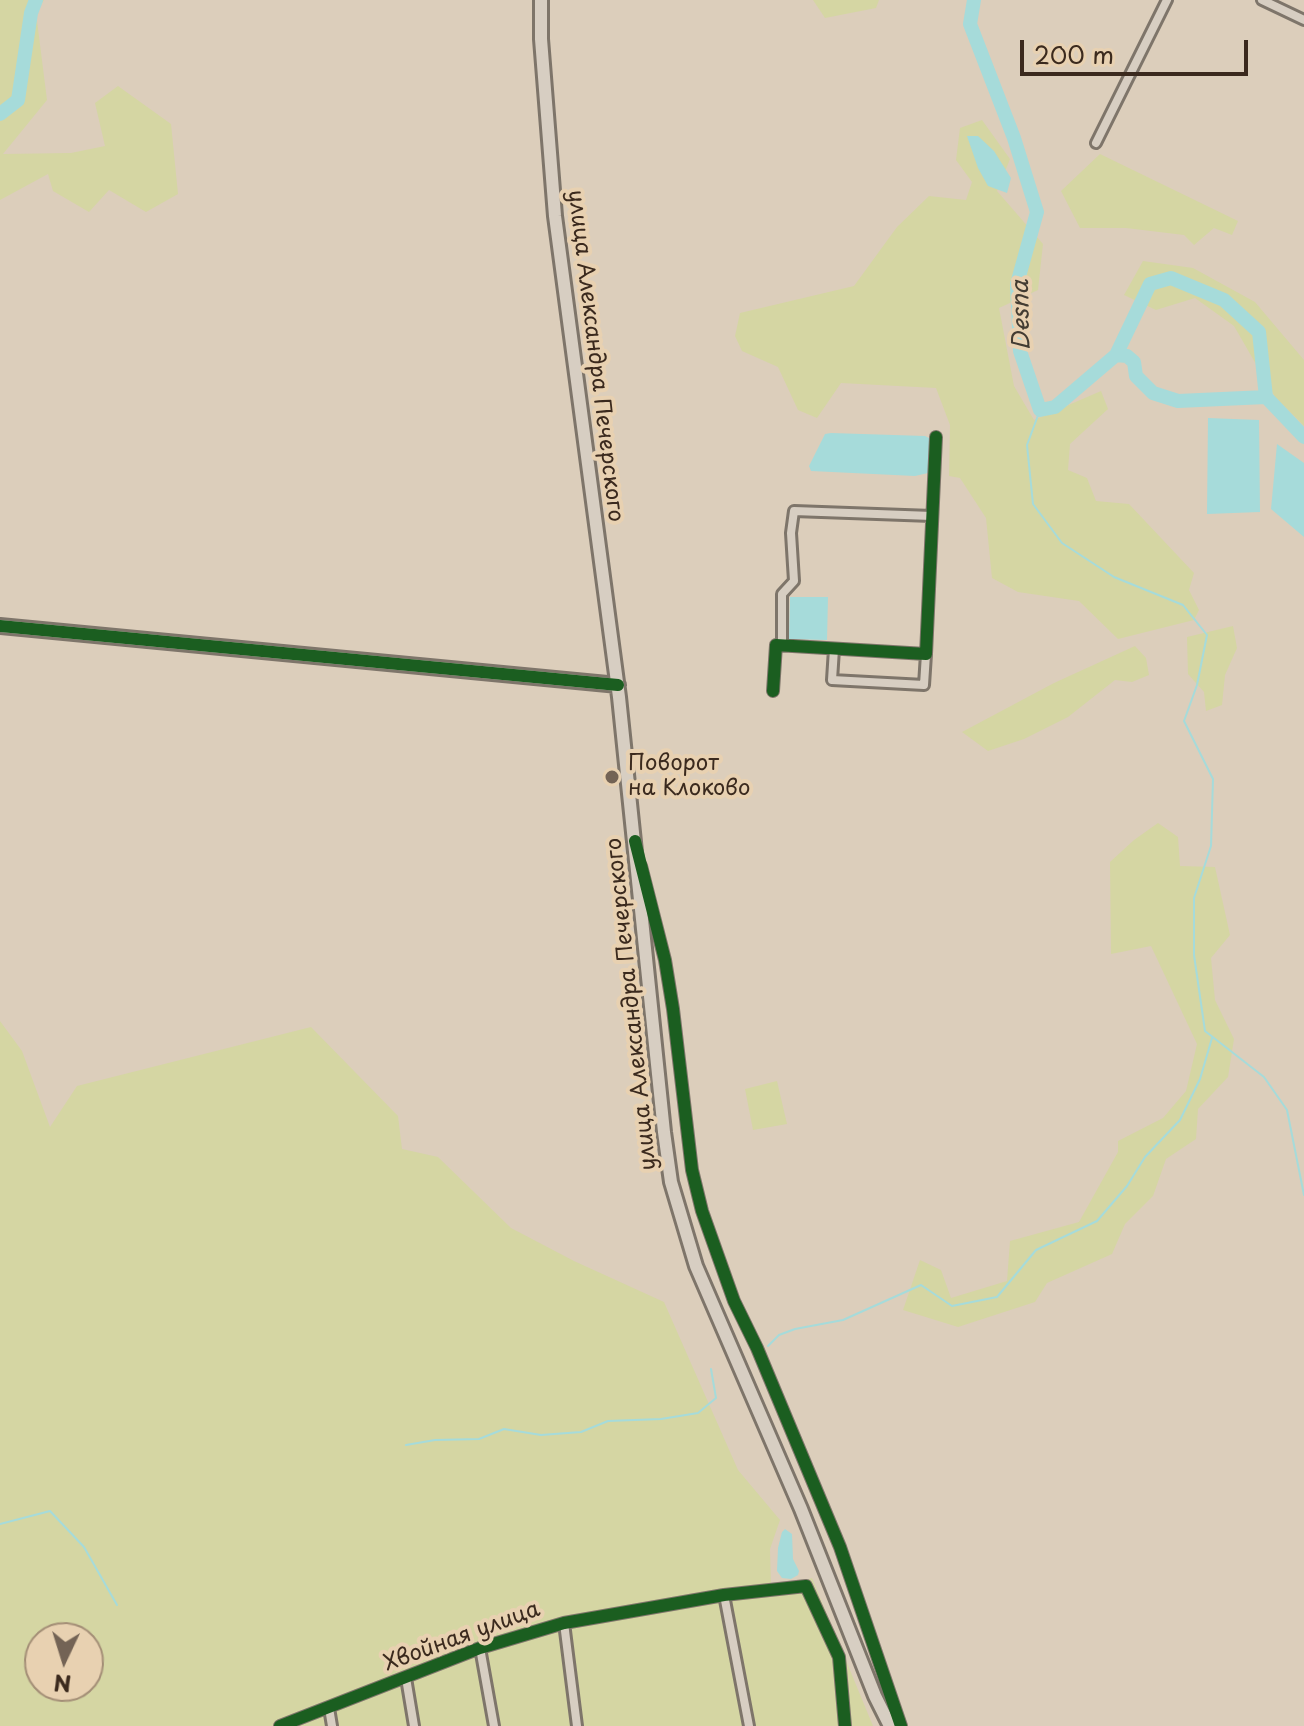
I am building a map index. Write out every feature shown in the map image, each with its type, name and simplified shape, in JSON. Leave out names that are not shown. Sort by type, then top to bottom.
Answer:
[{"type":"main road","name":"улица Александра Печерского","points":[[541,0],[541,39],[555,216],[618,685],[671,1182],[682,1224],[714,1310],[801,1509],[890,1726]]},
{"type":"main road","points":[[0,626],[618,685]]},
{"type":"street","points":[[1096,143],[1167,0]]},
{"type":"street","points":[[1262,0],[1304,20]]},
{"type":"street","points":[[834,649],[832,680],[924,685],[936,437]]},
{"type":"street","points":[[782,646],[782,594],[794,581],[791,533],[794,511],[932,516]]},
{"type":"street","points":[[773,691],[776,645],[926,654]]},
{"type":"street","points":[[635,841],[665,960],[692,1170],[702,1211],[734,1301],[757,1348],[840,1547],[901,1726]]},
{"type":"street","name":"Хвойная улица","points":[[280,1726],[480,1648],[564,1623],[724,1595],[806,1586],[839,1657],[845,1726]]},
{"type":"street","points":[[724,1595],[749,1726]]},
{"type":"street","points":[[564,1623],[577,1726]]},
{"type":"street","points":[[480,1648],[494,1726]]},
{"type":"street","points":[[406,1678],[414,1726]]},
{"type":"street","points":[[329,1708],[332,1726]]},
{"type":"green space","points":[[0,0],[44,0],[36,13],[47,100],[3,154],[71,153],[105,146],[95,103],[118,86],[171,124],[178,194],[146,212],[109,190],[89,212],[53,191],[48,174],[0,200]]},
{"type":"green space","points":[[813,0],[879,0],[876,8],[825,18]]},
{"type":"green space","points":[[982,120],[1010,159],[997,191],[1043,244],[1038,290],[999,308],[1014,386],[1034,420],[1101,391],[1108,409],[1070,444],[1068,470],[1087,478],[1096,501],[1129,504],[1194,573],[1189,590],[1199,610],[1194,620],[1118,639],[1079,601],[1018,592],[992,578],[986,518],[960,478],[949,476],[950,425],[936,388],[841,383],[817,418],[798,410],[778,367],[742,351],[735,336],[740,313],[854,286],[897,227],[929,196],[966,200],[972,182],[956,160],[960,128]]},
{"type":"green space","points":[[1100,154],[1238,221],[1232,235],[1214,228],[1194,245],[1184,235],[1126,228],[1080,228],[1061,191]]},
{"type":"green space","points":[[1143,261],[1193,268],[1255,302],[1304,360],[1304,426],[1275,397],[1234,326],[1195,298],[1156,310],[1124,295]]},
{"type":"green space","points":[[1233,626],[1237,648],[1225,675],[1222,705],[1206,711],[1204,692],[1188,674],[1187,637]]},
{"type":"green space","points":[[1135,646],[1146,658],[1149,675],[1132,682],[1115,680],[1068,717],[1024,739],[988,751],[962,732],[1054,683]]},
{"type":"green space","points":[[1158,823],[1178,837],[1180,866],[1215,867],[1230,935],[1211,958],[1215,1000],[1234,1039],[1228,1077],[1198,1109],[1196,1139],[1166,1159],[1153,1196],[1125,1224],[1112,1254],[1047,1283],[1035,1302],[958,1327],[903,1310],[920,1260],[941,1270],[951,1298],[1007,1281],[1010,1241],[1079,1222],[1118,1152],[1118,1141],[1163,1118],[1186,1091],[1197,1044],[1151,946],[1111,954],[1110,862]]},
{"type":"green space","points":[[0,1021],[22,1051],[50,1127],[77,1086],[311,1027],[398,1116],[402,1149],[438,1157],[511,1228],[664,1302],[738,1470],[780,1520],[770,1549],[771,1585],[798,1583],[812,1578],[873,1726],[0,1726]]},
{"type":"green space","points":[[777,1081],[787,1124],[753,1130],[745,1089]]},
{"type":"water","points":[[967,136],[978,136],[994,151],[1011,178],[1007,193],[988,186]]},
{"type":"water","points":[[1208,418],[1259,420],[1260,512],[1207,514]]},
{"type":"water","points":[[825,434],[925,436],[931,439],[933,445],[932,468],[928,473],[915,476],[811,471],[809,466]]},
{"type":"water","points":[[1277,444],[1304,463],[1304,537],[1271,509]]},
{"type":"water","points":[[790,597],[828,597],[827,640],[789,639]]},
{"type":"water","points":[[785,1529],[792,1534],[793,1559],[799,1571],[791,1579],[782,1578],[777,1571],[778,1548]]},
{"type":"waterway","name":"Desna","points":[[0,114],[18,100],[31,13],[36,0]]},
{"type":"waterway","name":"Desna","points":[[974,0],[970,24],[1014,138],[1037,212],[1017,284],[1020,351],[1040,410],[1055,407],[1116,355],[1150,284],[1171,278],[1224,300],[1259,332],[1266,397],[1304,437]]},
{"type":"waterway","points":[[1116,355],[1127,356],[1134,362],[1136,376],[1153,393],[1178,401],[1266,397]]},
{"type":"waterway","points":[[1040,410],[1027,445],[1033,504],[1062,543],[1114,577],[1183,605],[1207,635],[1197,685],[1184,721],[1213,779],[1211,846],[1194,898],[1194,955],[1205,1031],[1264,1077],[1287,1110],[1304,1195]]},
{"type":"waterway","points":[[768,1346],[779,1335],[843,1320],[921,1285],[952,1306],[997,1297],[1036,1250],[1097,1221],[1127,1186],[1145,1157],[1180,1120],[1200,1079],[1212,1038]]},
{"type":"waterway","points":[[406,1445],[435,1440],[479,1439],[504,1429],[541,1435],[581,1432],[608,1421],[661,1419],[698,1413],[716,1398],[711,1369]]},
{"type":"waterway","points":[[0,1524],[50,1511],[84,1547],[117,1605]]},
{"type":"cycle path","points":[[773,691],[776,645],[926,654],[936,437]]},
{"type":"cycle path","points":[[0,626],[618,685]]},
{"type":"cycle path","points":[[635,841],[665,960],[692,1170],[702,1211],[734,1301],[757,1348],[840,1547],[901,1726]]},
{"type":"cycle path","points":[[280,1726],[480,1648],[564,1623],[724,1595],[806,1586],[839,1657],[845,1726]]},
{"type":"place","name":"Поворот на Клоково","points":[[612,777]]}]
